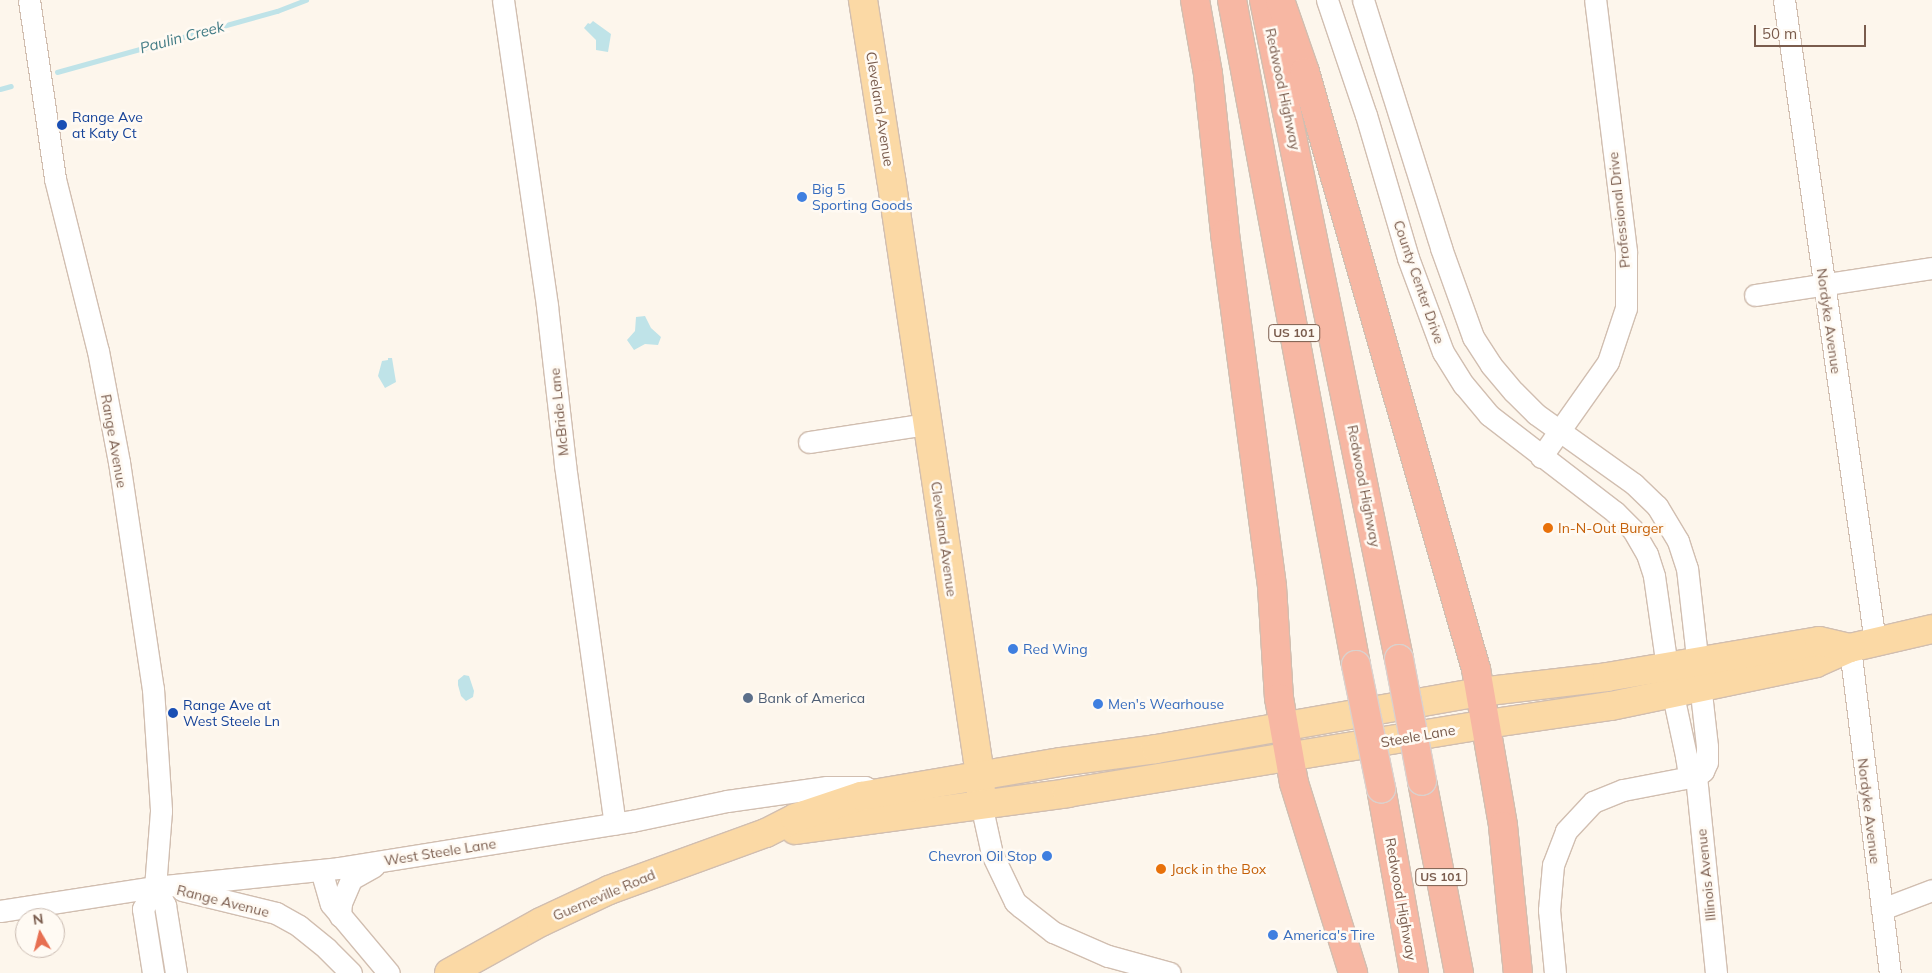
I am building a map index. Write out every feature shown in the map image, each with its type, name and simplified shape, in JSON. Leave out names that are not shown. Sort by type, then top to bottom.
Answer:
[{"type":"highway","points":[[1195,0],[1208,74],[1225,234],[1272,587],[1279,698],[1294,783],[1353,973]]},
{"type":"highway","name":"Redwood Highway","points":[[1232,0],[1414,973]]},
{"type":"highway","name":"Redwood Highway","points":[[1264,0],[1399,659],[1459,973]]},
{"type":"highway","points":[[1280,0],[1320,127],[1476,668],[1503,826],[1518,973]]},
{"type":"main road","name":"Cleveland Avenue","points":[[863,0],[893,186],[926,424],[980,776],[981,804]]},
{"type":"main road","name":"Steele Lane","points":[[981,804],[1291,758],[1487,724],[1611,706],[1701,689],[1816,663],[1862,645],[1932,629]]},
{"type":"main road","name":"Steele Lane","points":[[980,776],[1060,762],[1156,749],[1480,692],[1607,677],[1819,641],[1862,645]]},
{"type":"main road","name":"Guerneville Road","points":[[449,973],[541,922],[609,890],[766,833],[795,818],[861,796],[980,776]]},
{"type":"main road","name":"Guerneville Road","points":[[766,833],[981,804]]},
{"type":"street","name":"Range Avenue","points":[[30,0],[56,179],[98,351],[119,462],[152,689],[161,811],[160,887],[165,905],[176,973]]},
{"type":"street","name":"McBride Lane","points":[[503,0],[547,306],[565,465],[615,824]]},
{"type":"street","name":"County Center Drive","points":[[1327,0],[1369,124],[1408,258],[1443,352],[1464,385],[1489,415],[1614,512],[1640,540],[1654,576],[1667,667],[1673,694]]},
{"type":"street","points":[[1363,0],[1441,248],[1473,337],[1492,365],[1514,392],[1536,414],[1634,484],[1657,506],[1669,522],[1687,568],[1701,689],[1707,762],[1703,770],[1696,776],[1623,790],[1593,802],[1566,831],[1553,866],[1549,910],[1555,973]]},
{"type":"street","name":"Professional Drive","points":[[1541,457],[1608,362],[1626,308],[1626,251],[1595,0]]},
{"type":"street","name":"Nordyke Avenue","points":[[1784,0],[1824,284],[1862,645],[1882,909],[1890,973]]},
{"type":"street","points":[[1755,295],[1932,268]]},
{"type":"street","points":[[809,442],[926,424]]},
{"type":"street","name":"Illinois Avenue","points":[[1673,694],[1688,768],[1696,776],[1716,973]]},
{"type":"street","name":"West Steele Lane","points":[[0,911],[160,887],[322,870],[615,824],[727,801],[827,787],[865,787],[878,793]]},
{"type":"street","name":"Cleveland Avenue","points":[[981,804],[992,854],[1015,902],[1020,907],[1053,932],[1108,956],[1170,973]]},
{"type":"street","points":[[340,916],[341,903],[351,879],[382,861]]},
{"type":"street","points":[[322,870],[332,904],[389,973]]},
{"type":"street","name":"Range Avenue","points":[[153,973],[143,909],[160,887]]},
{"type":"street","name":"Range Avenue","points":[[160,887],[276,913],[299,926],[327,949],[351,973]]},
{"type":"street","points":[[1882,909],[1932,890]]},
{"type":"water","points":[[593,21],[611,34],[608,52],[596,50],[596,40],[584,28]]},
{"type":"water","points":[[645,316],[651,328],[661,337],[658,345],[645,344],[634,350],[627,340],[635,331],[636,317]]},
{"type":"water","points":[[388,358],[392,358],[396,382],[385,388],[378,376],[382,361],[388,360]]},
{"type":"water","points":[[464,675],[469,676],[474,691],[473,697],[466,701],[461,696],[458,685],[458,680]]},
{"type":"waterway","name":"Paulin Creek","points":[[57,72],[277,11],[306,0]]},
{"type":"waterway","name":"Paulin Creek","points":[[0,89],[11,86]]},
{"type":"place","name":"Range Ave at Katy Ct","points":[[62,125]]},
{"type":"place","name":"Big 5 Sporting Goods","points":[[802,197]]},
{"type":"place","name":"In-N-Out Burger","points":[[1548,528]]},
{"type":"place","name":"Red Wing","points":[[1013,649]]},
{"type":"place","name":"Bank of America","points":[[748,698]]},
{"type":"place","name":"Men's Wearhouse","points":[[1098,704]]},
{"type":"place","name":"Range Ave at West Steele Ln","points":[[173,713]]},
{"type":"place","name":"Chevron Oil Stop","points":[[1047,856]]},
{"type":"place","name":"Jack in the Box","points":[[1161,869]]},
{"type":"place","name":"America's Tire","points":[[1273,935]]}]
